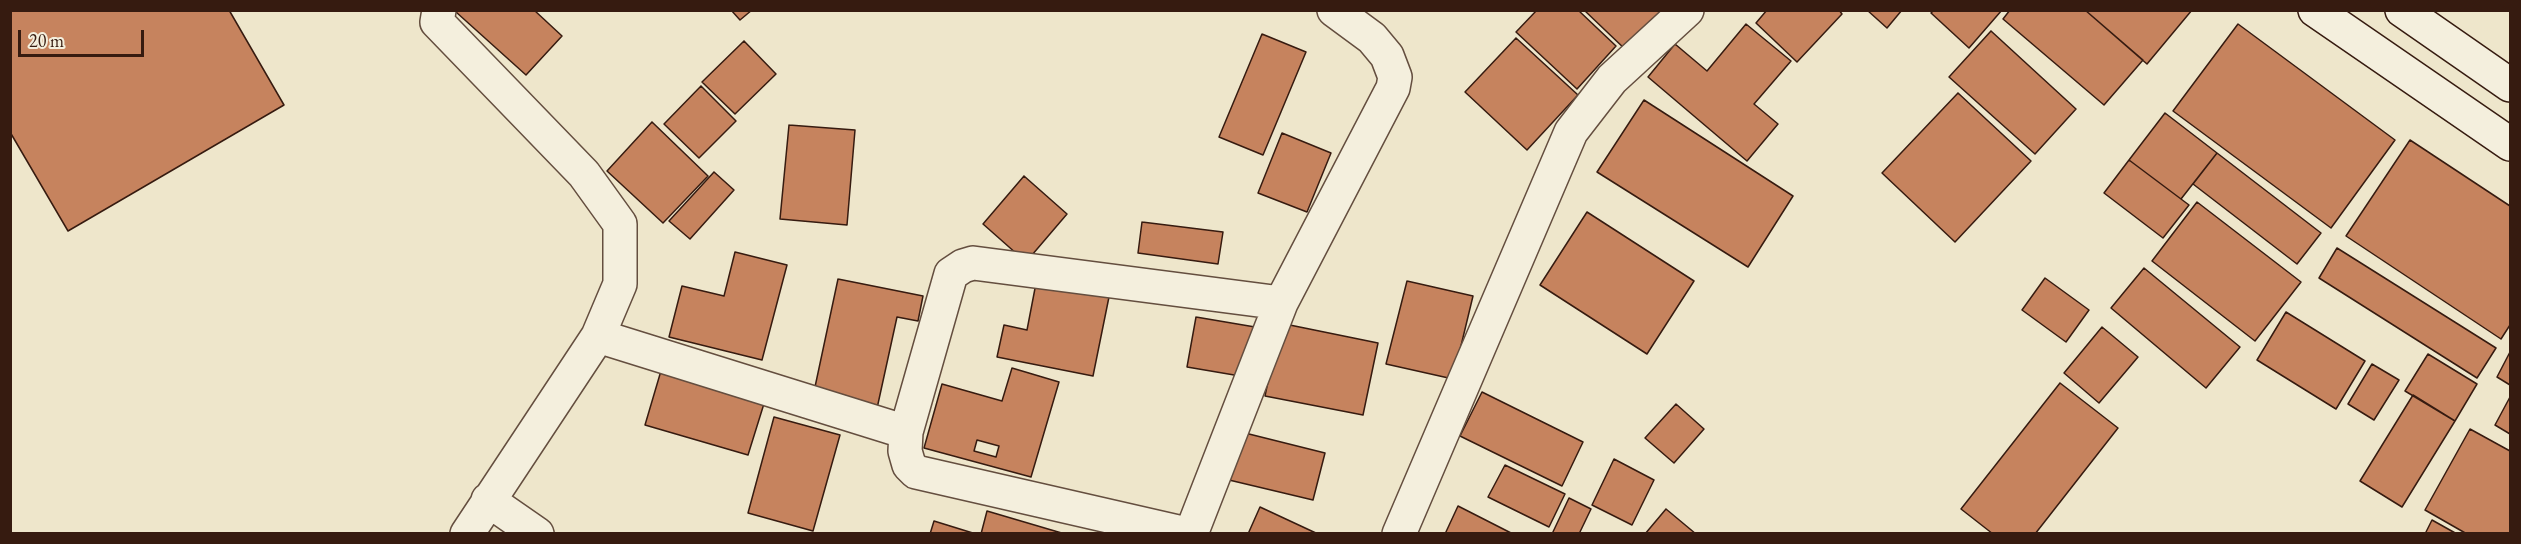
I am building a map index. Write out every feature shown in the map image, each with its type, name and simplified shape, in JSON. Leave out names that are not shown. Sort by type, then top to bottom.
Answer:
[{"type":"street","points":[[439,10],[437,22],[584,174],[620,224],[620,284],[598,336],[467,534]]},
{"type":"street","points":[[1281,303],[973,263],[963,266],[951,274],[906,432],[905,451],[909,465],[916,472],[1189,534],[1281,303],[1387,101],[1395,77],[1388,56],[1372,38],[1334,10]]},
{"type":"street","points":[[1399,534],[1571,132],[1612,80],[1687,10]]},
{"type":"street","points":[[2315,10],[2511,144]]},
{"type":"street","points":[[2402,10],[2511,85]]},
{"type":"street","points":[[598,336],[906,432]]},
{"type":"street","points":[[488,500],[537,534]]},
{"type":"building","points":[[10,10],[229,10],[284,105],[68,231],[10,132]]},
{"type":"building","points":[[457,10],[534,10],[562,36],[526,75],[456,12]]},
{"type":"building","points":[[731,10],[752,10],[740,20]]},
{"type":"building","points":[[1537,10],[1578,10],[1616,46],[1577,89],[1516,32]]},
{"type":"building","points":[[1584,10],[1666,10],[1627,51]]},
{"type":"building","points":[[1767,10],[1839,10],[1842,14],[1797,62],[1756,23]]},
{"type":"building","points":[[1867,10],[1902,10],[1887,28]]},
{"type":"building","points":[[1934,10],[2002,10],[1969,48],[1931,13]]},
{"type":"building","points":[[2010,10],[2085,10],[2143,60],[2104,105],[2003,19]]},
{"type":"building","points":[[2085,10],[2192,10],[2147,64]]},
{"type":"building","points":[[1746,24],[1791,61],[1754,104],[1778,124],[1747,161],[1648,77],[1675,44],[1707,71]]},
{"type":"building","points":[[2238,24],[2395,140],[2331,228],[2173,111]]},
{"type":"building","points":[[1991,31],[2076,109],[2035,154],[1949,77]]},
{"type":"building","points":[[1262,34],[1306,52],[1263,155],[1219,137]]},
{"type":"building","points":[[1516,38],[1578,95],[1527,150],[1465,92]]},
{"type":"building","points":[[744,41],[776,74],[735,114],[702,82]]},
{"type":"building","points":[[701,86],[736,121],[699,158],[664,124]]},
{"type":"building","points":[[1958,93],[2031,161],[1955,242],[1882,173]]},
{"type":"building","points":[[1644,100],[1793,196],[1748,267],[1597,172]]},
{"type":"building","points":[[2165,113],[2217,153],[2181,199],[2129,160]]},
{"type":"building","points":[[652,122],[708,176],[663,223],[607,171]]},
{"type":"building","points":[[789,125],[855,130],[847,225],[780,219]]},
{"type":"building","points":[[1282,133],[1331,153],[1307,212],[1258,193]]},
{"type":"building","points":[[2410,140],[2510,206],[2510,325],[2501,339],[2346,236]]},
{"type":"building","points":[[2217,153],[2321,233],[2297,264],[2193,184]]},
{"type":"building","points":[[2129,160],[2189,205],[2163,238],[2104,193]]},
{"type":"building","points":[[714,172],[734,190],[690,239],[669,221]]},
{"type":"building","points":[[1024,176],[1067,214],[1026,262],[983,224]]},
{"type":"building","points":[[2197,202],[2301,282],[2255,341],[2152,261]]},
{"type":"building","points":[[1587,212],[1694,281],[1647,354],[1540,285]]},
{"type":"building","points":[[1142,222],[1223,232],[1218,264],[1138,253]]},
{"type":"building","points":[[2337,248],[2496,348],[2477,378],[2319,278]]},
{"type":"building","points":[[735,252],[787,265],[762,360],[669,337],[682,286],[724,296]]},
{"type":"building","points":[[2144,268],[2240,347],[2206,388],[2111,308]]},
{"type":"building","points":[[1037,278],[1110,292],[1093,376],[997,357],[1004,325],[1027,330]]},
{"type":"building","points":[[2045,278],[2089,310],[2066,342],[2022,310]]},
{"type":"building","points":[[838,279],[923,296],[918,321],[897,317],[876,413],[812,401]]},
{"type":"building","points":[[1407,281],[1473,296],[1453,379],[1386,364]]},
{"type":"building","points":[[2286,312],[2365,361],[2336,409],[2257,360]]},
{"type":"building","points":[[1196,317],[1255,327],[1246,377],[1187,367]]},
{"type":"building","points":[[1280,323],[1378,343],[1363,415],[1265,396]]},
{"type":"building","points":[[2102,327],[2138,357],[2099,403],[2064,373]]},
{"type":"building","points":[[2510,352],[2510,385],[2497,377]]},
{"type":"building","points":[[2428,354],[2477,384],[2455,421],[2405,391]]},
{"type":"building","points":[[663,364],[767,394],[748,455],[645,425]]},
{"type":"building","points":[[2372,364],[2399,380],[2374,420],[2348,404]]},
{"type":"building","points":[[1012,368],[1059,382],[1031,477],[924,448],[942,384],[1002,401]],"holes":[[[977,440],[999,446],[996,457],[974,451]]]},
{"type":"building","points":[[2060,383],[2118,428],[2035,534],[1993,534],[1961,509]]},
{"type":"building","points":[[1482,392],[1583,442],[1562,486],[1460,436]]},
{"type":"building","points":[[2413,395],[2455,421],[2402,507],[2360,481]]},
{"type":"building","points":[[2510,397],[2510,434],[2495,425]]},
{"type":"building","points":[[1676,404],[1704,429],[1674,463],[1645,438]]},
{"type":"building","points":[[774,417],[840,435],[813,531],[748,513]]},
{"type":"building","points":[[2470,429],[2510,451],[2510,534],[2467,534],[2425,510]]},
{"type":"building","points":[[1241,432],[1325,453],[1313,500],[1229,480]]},
{"type":"building","points":[[1614,459],[1654,480],[1632,525],[1592,505]]},
{"type":"building","points":[[1505,465],[1565,494],[1549,527],[1488,497]]},
{"type":"building","points":[[1569,498],[1591,509],[1579,534],[1552,534]]},
{"type":"building","points":[[1458,506],[1513,534],[1445,534]]},
{"type":"building","points":[[1260,507],[1318,534],[1248,534]]},
{"type":"building","points":[[1666,509],[1696,534],[1645,534]]},
{"type":"building","points":[[987,511],[1065,534],[981,534]]},
{"type":"building","points":[[2432,520],[2457,534],[2425,534]]},
{"type":"building","points":[[934,521],[976,534],[930,534]]}]
